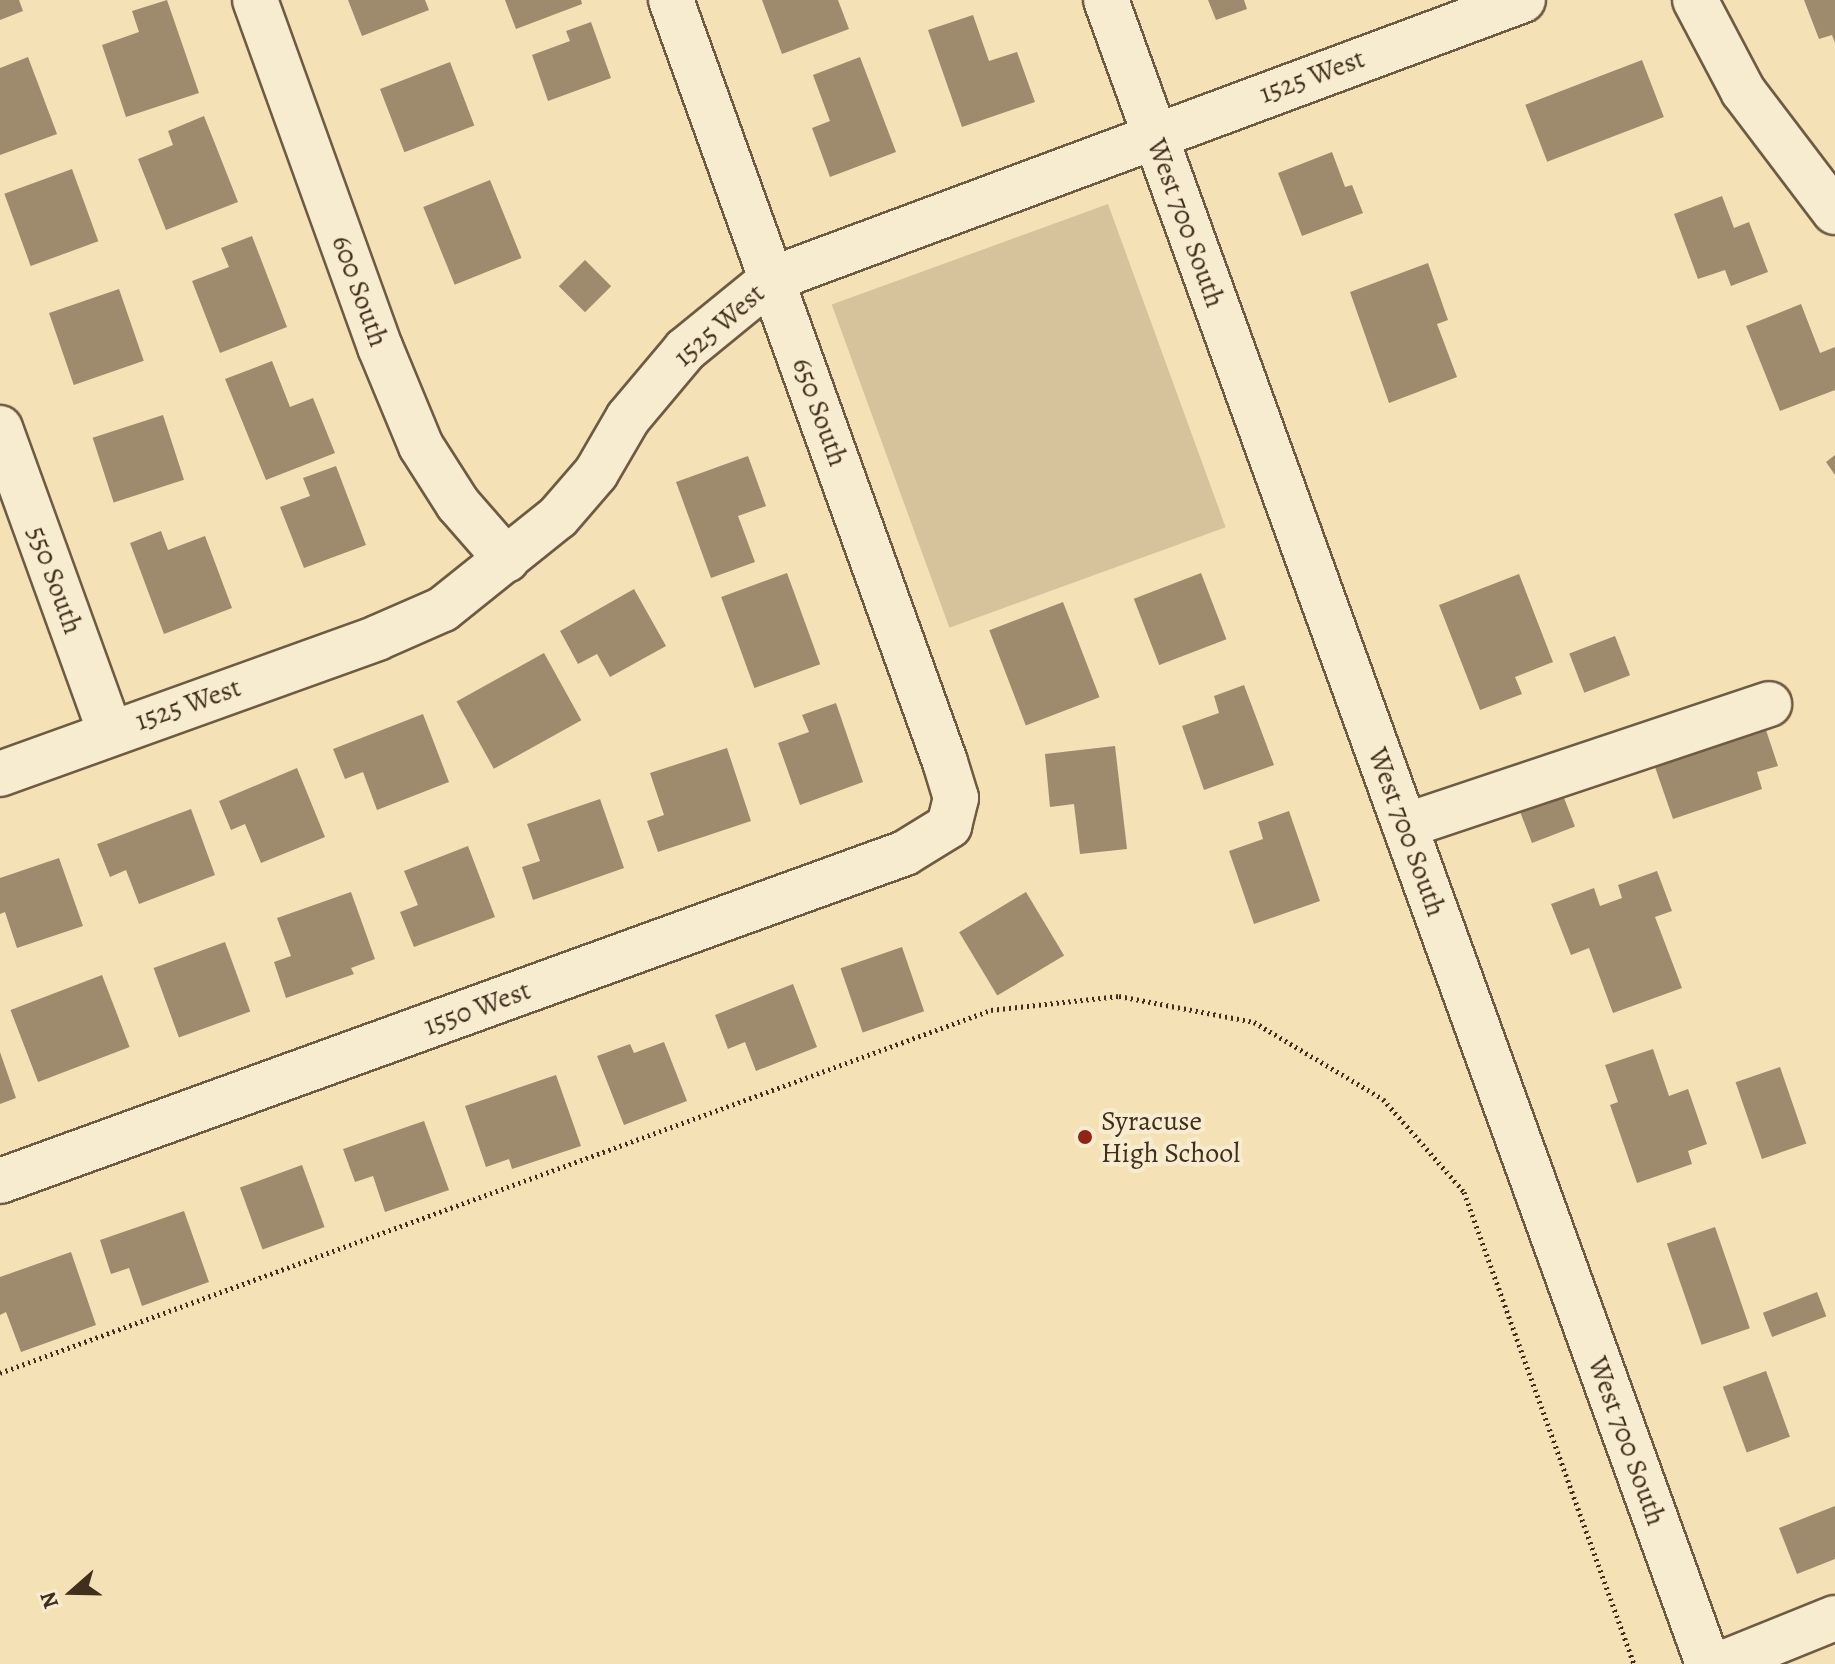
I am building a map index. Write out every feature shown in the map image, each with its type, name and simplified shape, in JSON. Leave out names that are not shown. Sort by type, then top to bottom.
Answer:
[{"type":"street","name":"600 South","points":[[255,0],[380,347],[421,446],[458,504],[507,560]]},
{"type":"street","name":"650 South","points":[[671,0],[945,762],[956,798],[949,826]]},
{"type":"street","name":"West 700 South","points":[[1106,0],[1708,1664]]},
{"type":"street","name":"1525 West","points":[[0,774],[377,638],[443,609],[558,517],[596,473],[628,418],[685,350],[772,279],[1154,134],[1523,0]]},
{"type":"street","points":[[1695,0],[1743,91],[1835,212]]},
{"type":"street","name":"550 South","points":[[0,428],[110,732]]},
{"type":"street","points":[[1405,826],[1769,704]]},
{"type":"street","name":"1550 West","points":[[0,1181],[905,853],[949,826]]},
{"type":"street","points":[[1721,1664],[1835,1618]]},
{"type":"path","points":[[0,1373],[991,1010],[1119,996],[1254,1022],[1383,1099],[1464,1192],[1634,1664]]},
{"type":"shaded area","points":[[1108,204],[1226,527],[949,628],[832,305]]},
{"type":"building","points":[[0,0],[19,0],[23,11],[0,20]]},
{"type":"building","points":[[167,0],[199,93],[126,117],[102,45],[139,32],[132,11]]},
{"type":"building","points":[[348,0],[425,0],[429,10],[362,36]]},
{"type":"building","points":[[505,0],[581,0],[582,4],[516,29]]},
{"type":"building","points":[[762,0],[838,0],[849,29],[782,54]]},
{"type":"building","points":[[1208,0],[1244,0],[1247,9],[1216,20]]},
{"type":"building","points":[[1804,0],[1835,0],[1835,43],[1832,35],[1819,39]]},
{"type":"building","points":[[973,15],[989,61],[1017,52],[1035,102],[962,127],[928,30]]},
{"type":"building","points":[[591,22],[611,78],[548,101],[532,55],[570,41],[566,31]]},
{"type":"building","points":[[28,57],[57,134],[0,155],[0,68]]},
{"type":"building","points":[[860,57],[896,152],[830,177],[812,128],[830,121],[813,75]]},
{"type":"building","points":[[1642,60],[1664,117],[1547,162],[1525,105]]},
{"type":"building","points":[[450,62],[474,125],[404,152],[380,89]]},
{"type":"building","points":[[204,116],[238,202],[166,230],[138,159],[173,145],[168,131]]},
{"type":"building","points":[[1332,152],[1345,187],[1352,185],[1363,213],[1302,236],[1278,173]]},
{"type":"building","points":[[72,169],[98,241],[31,266],[4,194]]},
{"type":"building","points":[[490,180],[521,258],[455,285],[423,207]]},
{"type":"building","points":[[1722,196],[1734,228],[1749,222],[1768,272],[1731,286],[1725,270],[1698,279],[1674,214]]},
{"type":"building","points":[[252,236],[287,327],[220,353],[192,281],[229,267],[221,248]]},
{"type":"building","points":[[585,260],[611,286],[585,312],[559,286]]},
{"type":"building","points":[[1428,263],[1448,320],[1437,324],[1457,377],[1389,403],[1350,292]]},
{"type":"building","points":[[119,289],[144,361],[74,385],[49,313]]},
{"type":"building","points":[[1801,304],[1820,353],[1835,347],[1835,390],[1780,411],[1746,326]]},
{"type":"building","points":[[272,361],[290,407],[313,398],[335,453],[266,480],[225,379]]},
{"type":"building","points":[[163,415],[184,480],[114,503],[93,438]]},
{"type":"building","points":[[1835,455],[1835,475],[1826,462]]},
{"type":"building","points":[[748,456],[766,506],[738,516],[755,562],[711,578],[676,482]]},
{"type":"building","points":[[336,466],[366,545],[304,568],[280,507],[310,496],[303,478]]},
{"type":"building","points":[[161,531],[168,550],[205,536],[232,608],[164,634],[130,543]]},
{"type":"building","points":[[787,573],[820,664],[754,688],[721,597]]},
{"type":"building","points":[[1201,573],[1226,639],[1159,665],[1134,599]]},
{"type":"building","points":[[1519,574],[1553,662],[1515,677],[1522,694],[1480,710],[1439,605]]},
{"type":"building","points":[[634,589],[666,646],[610,677],[597,654],[578,664],[560,631]]},
{"type":"building","points":[[1063,602],[1100,697],[1026,726],[989,630]]},
{"type":"building","points":[[1615,636],[1630,675],[1584,693],[1569,654]]},
{"type":"building","points":[[544,653],[581,720],[494,769],[457,701]]},
{"type":"building","points":[[1244,685],[1274,765],[1204,790],[1182,726],[1219,713],[1214,696]]},
{"type":"building","points":[[836,703],[863,782],[800,805],[778,743],[809,732],[802,715]]},
{"type":"building","points":[[423,714],[449,782],[377,810],[363,772],[345,779],[333,749]]},
{"type":"building","points":[[1766,730],[1778,766],[1757,772],[1762,789],[1673,819],[1655,767]]},
{"type":"building","points":[[1115,746],[1127,849],[1080,854],[1074,804],[1050,807],[1045,754]]},
{"type":"building","points":[[727,748],[751,821],[658,852],[647,821],[664,815],[650,773]]},
{"type":"building","points":[[297,768],[325,837],[261,863],[245,824],[231,830],[219,801]]},
{"type":"building","points":[[1561,790],[1575,826],[1532,843],[1518,806]]},
{"type":"building","points":[[600,799],[624,868],[533,900],[522,867],[540,861],[527,824]]},
{"type":"building","points":[[191,809],[215,875],[139,904],[126,870],[110,877],[97,844]]},
{"type":"building","points":[[1289,811],[1320,901],[1254,924],[1229,851],[1263,839],[1258,822]]},
{"type":"building","points":[[468,846],[495,917],[414,947],[400,912],[418,905],[404,871]]},
{"type":"building","points":[[59,858],[83,926],[17,948],[5,912],[0,914],[0,878]]},
{"type":"building","points":[[1657,871],[1672,911],[1655,917],[1682,988],[1613,1013],[1589,948],[1571,955],[1551,904],[1594,888],[1600,906],[1622,898],[1618,885]]},
{"type":"building","points":[[351,892],[375,959],[351,968],[354,974],[286,998],[274,962],[291,956],[277,918]]},
{"type":"building","points":[[1026,892],[1064,955],[997,996],[959,932]]},
{"type":"building","points":[[225,942],[250,1012],[179,1038],[154,968]]},
{"type":"building","points":[[902,947],[924,1011],[863,1032],[841,968]]},
{"type":"building","points":[[102,975],[130,1047],[38,1082],[11,1010]]},
{"type":"building","points":[[793,984],[817,1047],[756,1071],[745,1042],[728,1049],[715,1015]]},
{"type":"building","points":[[664,1042],[687,1101],[624,1125],[597,1056],[630,1044],[634,1053]]},
{"type":"building","points":[[1653,1049],[1669,1096],[1688,1089],[1707,1144],[1688,1151],[1692,1164],[1637,1183],[1610,1105],[1618,1102],[1605,1065]]},
{"type":"building","points":[[0,1052],[16,1098],[0,1104]]},
{"type":"building","points":[[1780,1067],[1806,1144],[1762,1159],[1736,1082]]},
{"type":"building","points":[[556,1075],[581,1146],[512,1169],[509,1159],[486,1167],[465,1106]]},
{"type":"building","points":[[424,1121],[449,1190],[385,1212],[373,1176],[355,1182],[343,1149]]},
{"type":"building","points":[[302,1165],[325,1227],[263,1250],[240,1188]]},
{"type":"building","points":[[184,1211],[209,1282],[142,1306],[129,1268],[111,1274],[100,1240]]},
{"type":"building","points":[[1715,1227],[1750,1328],[1702,1345],[1667,1244]]},
{"type":"building","points":[[71,1252],[96,1325],[21,1352],[6,1312],[0,1315],[0,1277]]},
{"type":"building","points":[[1817,1292],[1826,1316],[1772,1337],[1763,1313]]},
{"type":"building","points":[[1766,1371],[1790,1437],[1747,1453],[1723,1387]]},
{"type":"building","points":[[1835,1506],[1835,1559],[1797,1574],[1779,1528]]},
{"type":"place","name":"Syracuse High School","points":[[1085,1137]]}]
